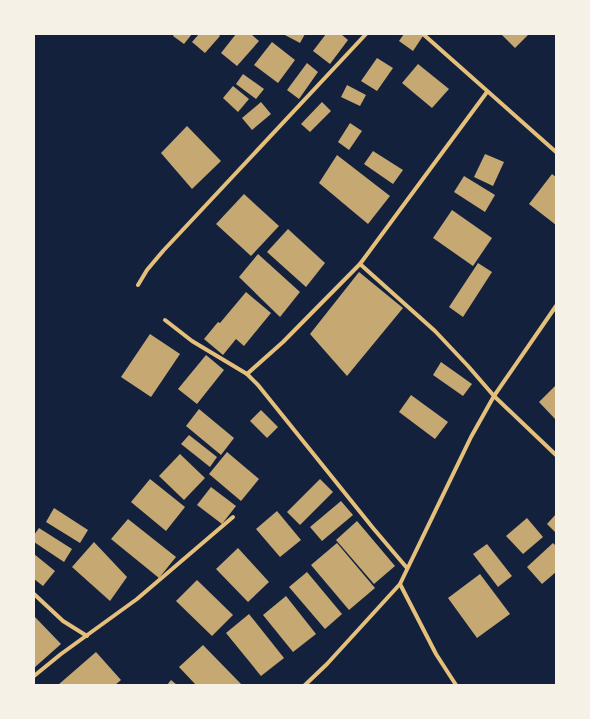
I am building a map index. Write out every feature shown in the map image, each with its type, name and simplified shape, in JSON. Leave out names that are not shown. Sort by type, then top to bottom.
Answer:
[{"type":"street","points":[[138,285],[147,270],[163,251],[366,34]]},
{"type":"street","points":[[424,34],[487,92],[556,152]]},
{"type":"street","points":[[247,374],[283,342],[360,264],[487,92]]},
{"type":"street","points":[[360,264],[435,331],[494,396],[556,455]]},
{"type":"street","points":[[305,685],[327,664],[400,584],[472,437],[494,396],[556,306]]},
{"type":"street","points":[[165,320],[192,341],[247,374],[258,385],[407,568]]},
{"type":"street","points":[[34,676],[61,654],[136,599],[233,517]]},
{"type":"street","points":[[400,584],[436,654],[456,685]]},
{"type":"street","points":[[34,594],[63,621],[87,636]]},
{"type":"building","points":[[174,34],[192,34],[184,44],[173,36]]},
{"type":"building","points":[[199,34],[218,34],[220,36],[205,53],[192,42]]},
{"type":"building","points":[[236,34],[251,34],[259,41],[237,66],[221,53]]},
{"type":"building","points":[[283,34],[305,34],[300,43]]},
{"type":"building","points":[[326,34],[341,34],[348,40],[330,64],[313,51]]},
{"type":"building","points":[[404,34],[420,34],[423,36],[413,51],[399,41]]},
{"type":"building","points":[[501,34],[529,34],[515,48]]},
{"type":"building","points":[[272,42],[295,60],[278,83],[254,65]]},
{"type":"building","points":[[377,58],[393,68],[377,91],[361,81]]},
{"type":"building","points":[[307,63],[318,72],[299,99],[287,90]]},
{"type":"building","points":[[418,64],[449,89],[432,108],[402,83]]},
{"type":"building","points":[[243,74],[264,89],[256,99],[236,84]]},
{"type":"building","points":[[347,85],[366,95],[360,106],[341,97]]},
{"type":"building","points":[[233,86],[249,99],[238,112],[223,98]]},
{"type":"building","points":[[261,102],[271,114],[252,130],[242,118]]},
{"type":"building","points":[[322,102],[331,111],[310,132],[301,124]]},
{"type":"building","points":[[350,123],[362,131],[349,150],[338,142]]},
{"type":"building","points":[[187,126],[221,161],[192,189],[161,153]]},
{"type":"building","points":[[373,151],[403,170],[393,184],[364,164]]},
{"type":"building","points":[[485,154],[504,162],[493,186],[474,177]]},
{"type":"building","points":[[337,155],[390,196],[368,224],[319,183]]},
{"type":"building","points":[[552,174],[556,177],[556,225],[529,204]]},
{"type":"building","points":[[464,176],[495,195],[485,212],[454,192]]},
{"type":"building","points":[[244,194],[279,226],[251,256],[216,224]]},
{"type":"building","points":[[452,210],[492,238],[473,266],[433,238]]},
{"type":"building","points":[[288,229],[325,263],[306,287],[267,252]]},
{"type":"building","points":[[258,254],[300,292],[280,317],[239,277]]},
{"type":"building","points":[[478,263],[492,272],[463,317],[449,307]]},
{"type":"building","points":[[359,272],[403,308],[347,376],[310,334]]},
{"type":"building","points":[[246,292],[271,313],[244,346],[236,339],[223,355],[204,339],[218,322],[220,323]]},
{"type":"building","points":[[150,334],[180,354],[151,397],[121,377]]},
{"type":"building","points":[[206,355],[224,370],[197,404],[178,389]]},
{"type":"building","points":[[441,362],[472,384],[463,396],[433,375]]},
{"type":"building","points":[[556,385],[556,420],[539,402]]},
{"type":"building","points":[[411,395],[448,422],[435,439],[399,412]]},
{"type":"building","points":[[199,409],[234,438],[221,455],[186,426]]},
{"type":"building","points":[[261,410],[278,427],[267,438],[250,421]]},
{"type":"building","points":[[189,435],[217,457],[210,467],[181,444]]},
{"type":"building","points":[[227,452],[259,479],[241,501],[209,474]]},
{"type":"building","points":[[180,454],[205,478],[184,500],[159,476]]},
{"type":"building","points":[[150,479],[185,507],[166,531],[131,502]]},
{"type":"building","points":[[320,479],[333,492],[300,525],[287,512]]},
{"type":"building","points":[[211,487],[236,506],[222,524],[197,505]]},
{"type":"building","points":[[341,501],[353,515],[322,541],[310,527]]},
{"type":"building","points":[[54,508],[88,530],[80,543],[46,522]]},
{"type":"building","points":[[277,511],[301,540],[280,557],[256,529]]},
{"type":"building","points":[[556,514],[556,533],[547,524]]},
{"type":"building","points":[[527,518],[543,537],[523,554],[506,536]]},
{"type":"building","points":[[128,519],[176,557],[159,578],[111,539]]},
{"type":"building","points":[[357,521],[395,566],[374,584],[336,540]]},
{"type":"building","points":[[39,528],[72,549],[64,562],[34,542],[34,535]]},
{"type":"building","points":[[94,542],[127,577],[110,601],[72,567]]},
{"type":"building","points":[[337,543],[375,588],[349,610],[311,565]]},
{"type":"building","points":[[553,543],[556,546],[556,572],[542,584],[527,567]]},
{"type":"building","points":[[487,544],[512,576],[498,587],[473,554]]},
{"type":"building","points":[[238,548],[269,582],[248,602],[216,569]]},
{"type":"building","points":[[34,554],[55,571],[43,586],[34,579]]},
{"type":"building","points":[[307,572],[342,614],[325,629],[289,587]]},
{"type":"building","points":[[480,574],[510,614],[477,638],[448,598]]},
{"type":"building","points":[[197,580],[233,615],[212,636],[176,601]]},
{"type":"building","points":[[286,596],[316,634],[293,652],[263,615]]},
{"type":"building","points":[[249,614],[284,658],[261,676],[226,633]]},
{"type":"building","points":[[34,616],[61,644],[34,668]]},
{"type":"building","points":[[203,645],[242,685],[196,685],[179,667]]},
{"type":"building","points":[[96,652],[121,680],[115,685],[58,685]]},
{"type":"building","points":[[171,680],[177,685],[167,685]]}]
